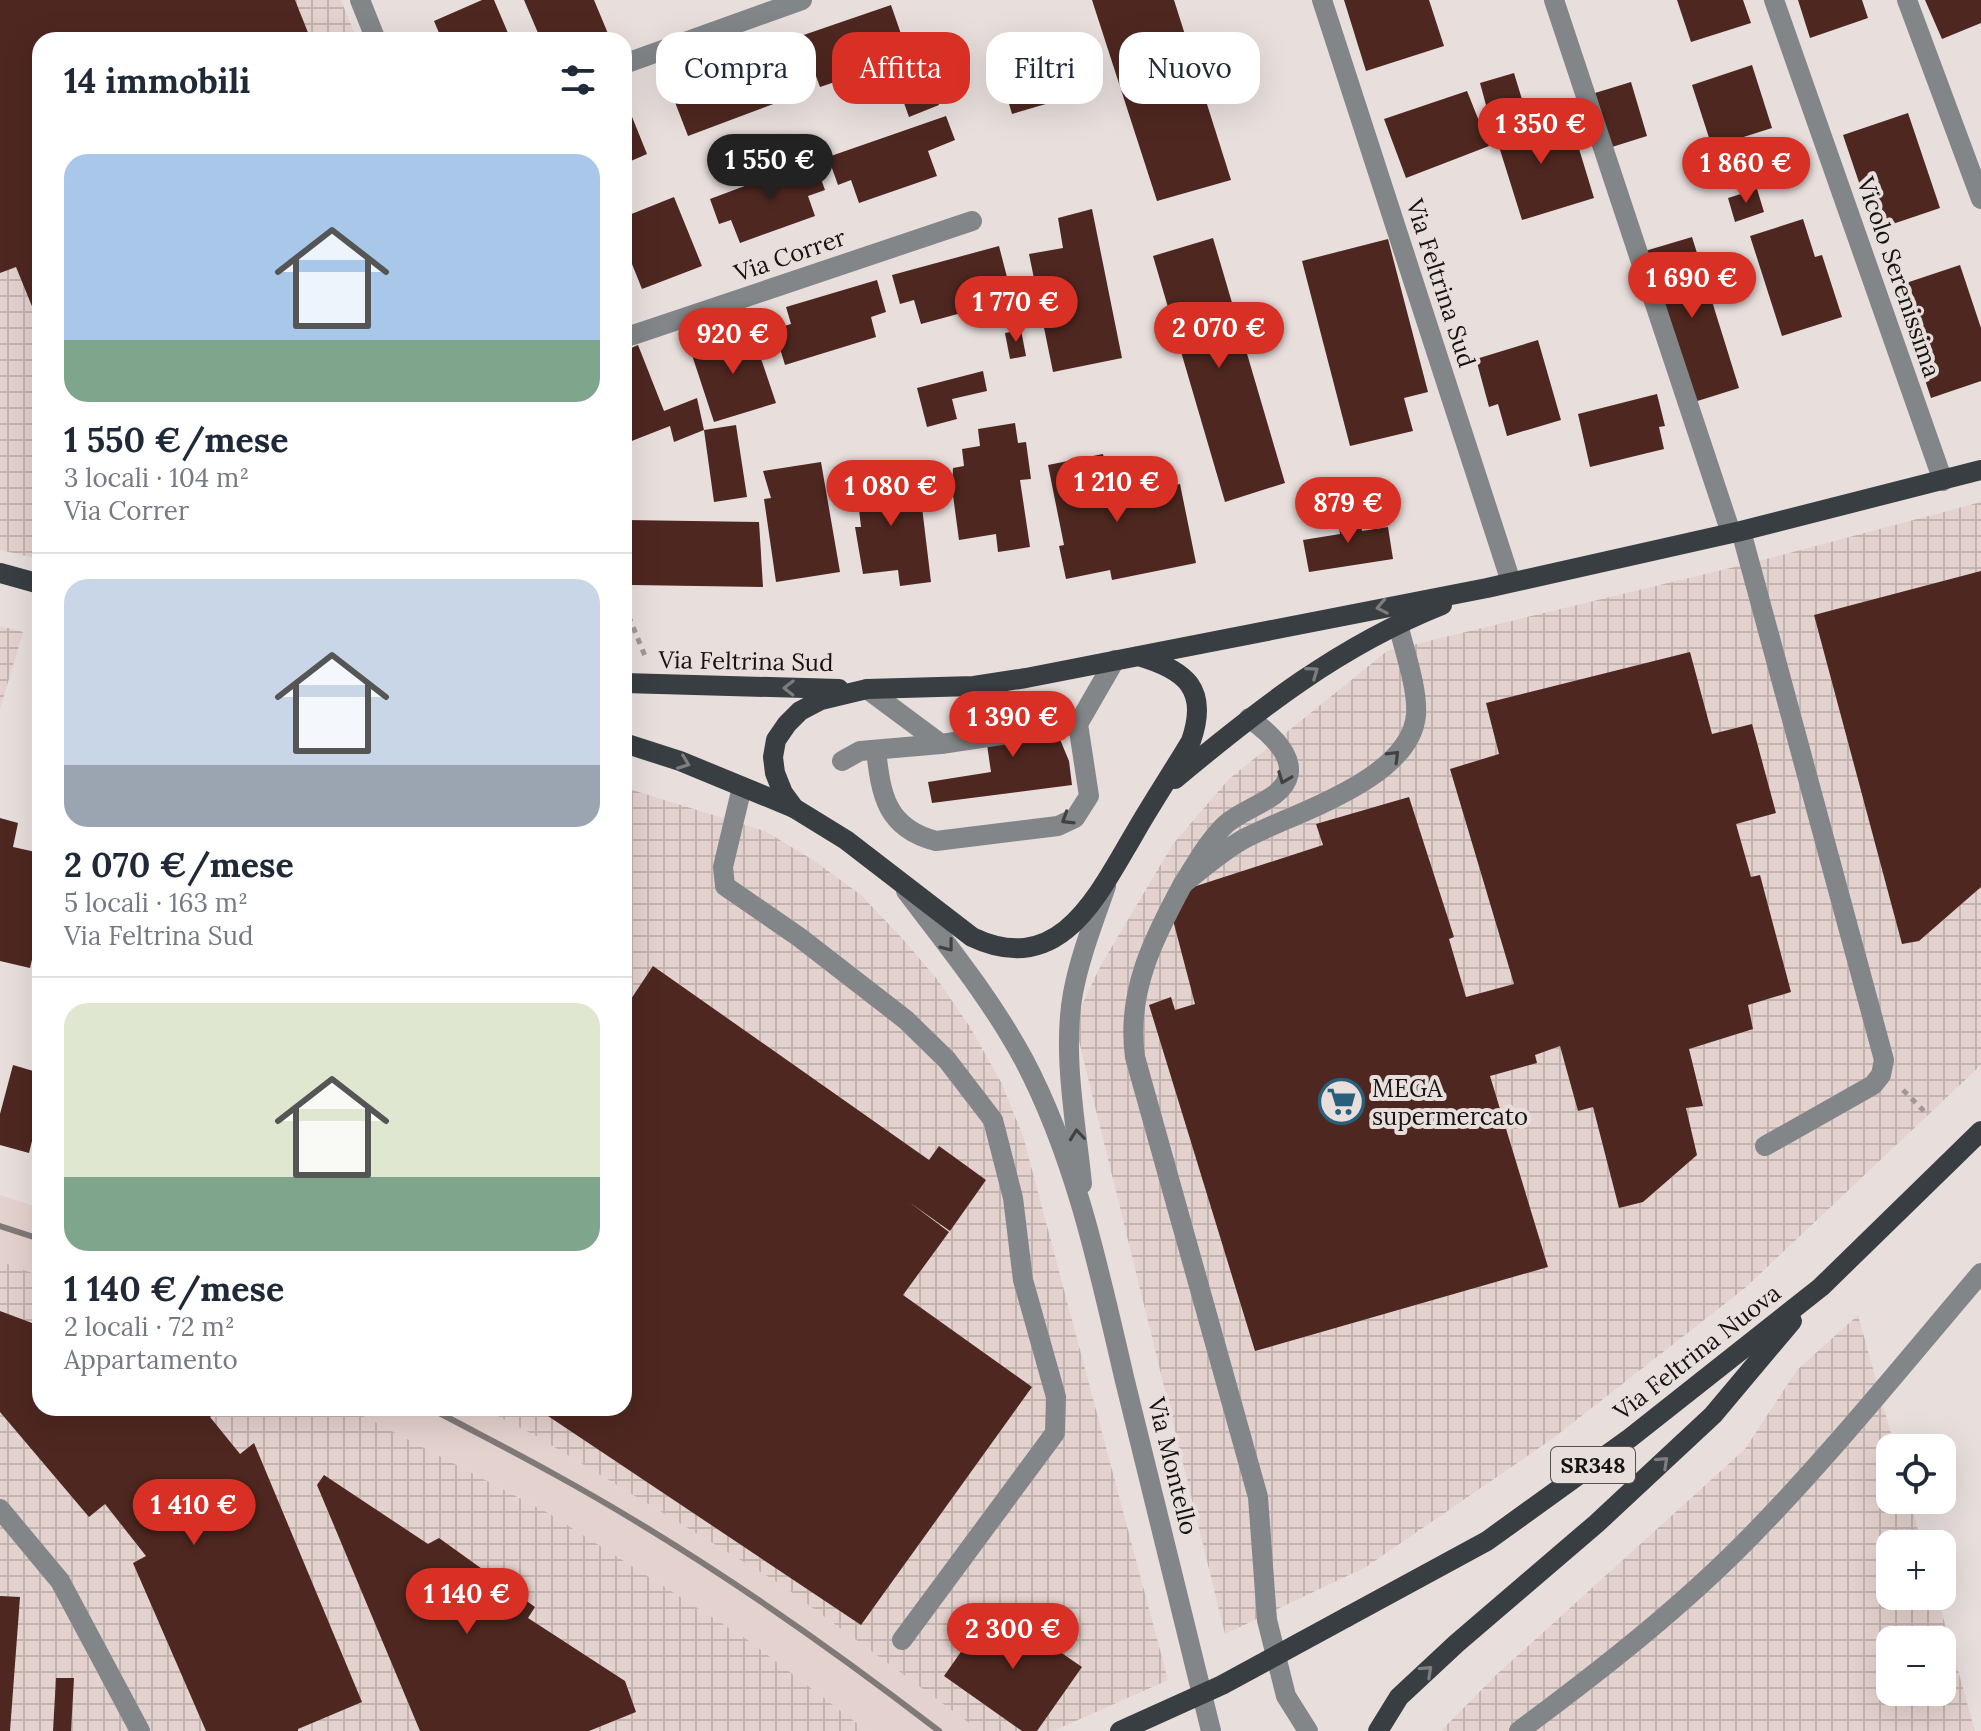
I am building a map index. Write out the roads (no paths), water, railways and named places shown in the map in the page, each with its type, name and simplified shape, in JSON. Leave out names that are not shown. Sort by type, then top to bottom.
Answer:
[{"type":"main road","points":[[794,808],[783,793],[775,773],[773,757],[776,740],[800,711],[821,700],[867,689],[974,686],[1487,588],[1736,532],[1981,470]]},
{"type":"main road","points":[[0,573],[32,582]]},
{"type":"main road","points":[[1163,789],[1249,718],[1344,652],[1398,624],[1487,588]]},
{"type":"main road","points":[[632,746],[680,761],[794,808],[846,840],[972,937],[988,945],[1025,949],[1042,945],[1056,937],[1091,904],[1191,741],[1198,713],[1197,699],[1186,679],[1175,670],[1138,656]]},
{"type":"main road","name":"Via Feltrina Sud","points":[[632,683],[867,689]]},
{"type":"main road","name":"Via Feltrina Nuova","points":[[1120,1731],[1222,1685],[1487,1541],[1630,1438],[1821,1287],[1981,1131]]},
{"type":"main road","points":[[1378,1731],[1408,1688],[1596,1524],[1713,1415],[1821,1287]]},
{"type":"street","points":[[360,0],[373,32]]},
{"type":"street","points":[[632,61],[802,0]]},
{"type":"street","name":"Via Feltrina Sud","points":[[1322,0],[1511,582]]},
{"type":"street","points":[[1554,0],[1736,532],[1884,1060],[1881,1075],[1873,1085],[1765,1146]]},
{"type":"street","name":"Vicolo Serenissima","points":[[1774,0],[1943,481]]},
{"type":"street","points":[[1907,0],[1981,199]]},
{"type":"street","name":"Via Correr","points":[[632,335],[972,221]]},
{"type":"street","points":[[1183,884],[1224,851],[1370,777],[1403,747],[1413,729],[1416,715],[1398,624]]},
{"type":"street","points":[[876,750],[881,789],[892,814],[925,838],[936,841],[1058,826],[1075,818],[1089,796],[1078,724],[1115,660]]},
{"type":"street","points":[[867,689],[941,744]]},
{"type":"street","points":[[1249,718],[1265,729],[1285,752],[1289,764],[1288,776],[1273,796],[1244,812],[1213,838],[1183,884],[1162,923],[1137,985],[1132,1033],[1135,1057],[1258,1497],[1267,1620],[1286,1696],[1308,1731]]},
{"type":"street","points":[[842,761],[860,751],[941,744],[1078,724]]},
{"type":"street","points":[[742,787],[723,867],[725,886],[810,945],[906,1020],[947,1060],[993,1120],[1013,1198],[1023,1280],[1056,1397],[1055,1433],[902,1640]]},
{"type":"street","name":"Via Montello","points":[[1085,1212],[1071,1066],[1072,996],[1082,955],[1109,878]]},
{"type":"street","name":"Via Montello","points":[[901,884],[969,972],[1024,1061],[1044,1102],[1085,1212],[1211,1731]]},
{"type":"street","points":[[1519,1731],[1681,1601],[1752,1535],[1981,1273]]},
{"type":"street","points":[[0,1509],[60,1581],[140,1731]]},
{"type":"railway","points":[[0,1226],[32,1236]]},
{"type":"railway","points":[[445,1416],[604,1502],[703,1563],[799,1628],[939,1731]]},
{"type":"place","name":"MEGA supermercato","points":[[1341,1102]]}]
